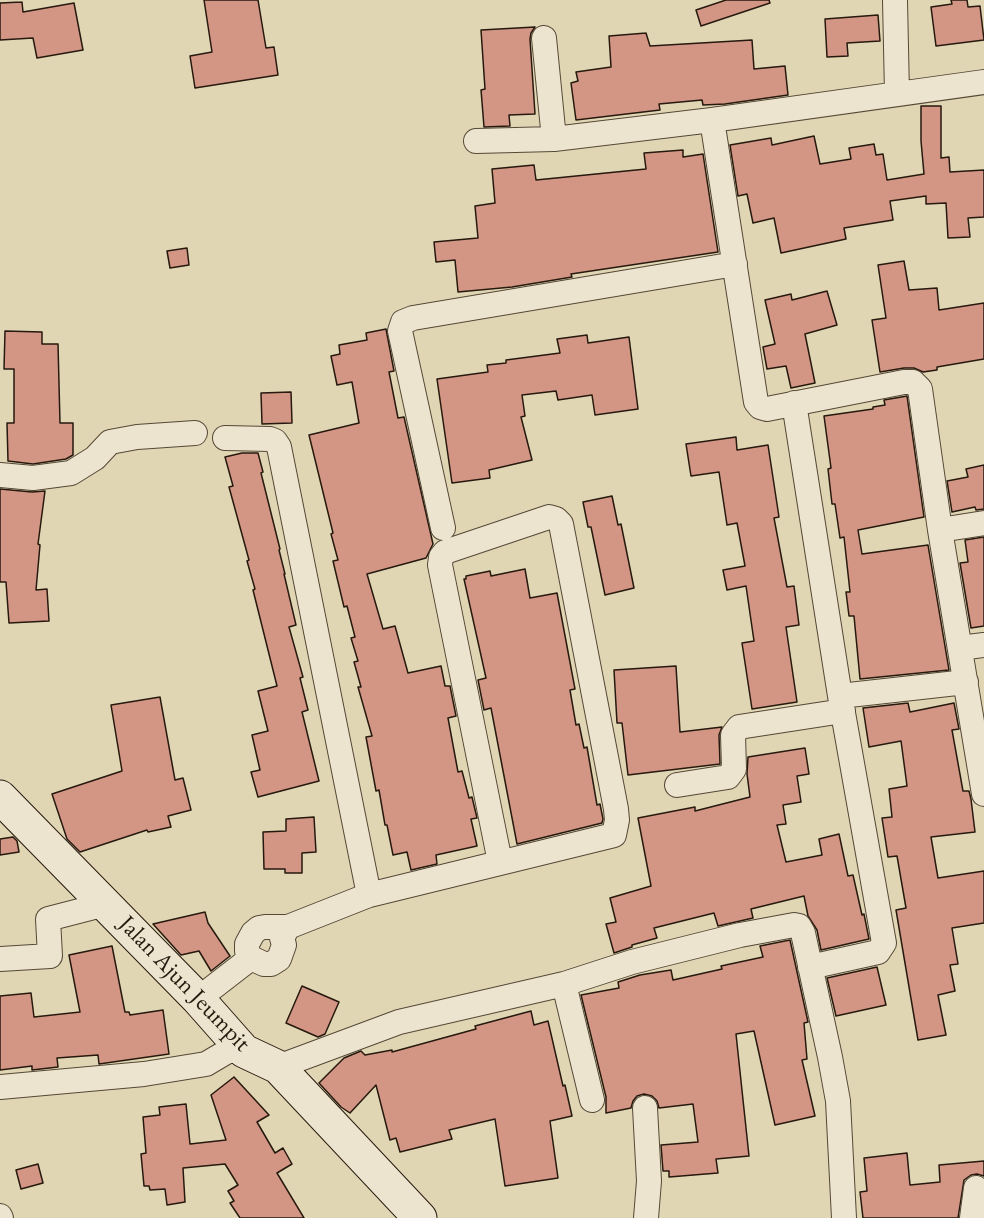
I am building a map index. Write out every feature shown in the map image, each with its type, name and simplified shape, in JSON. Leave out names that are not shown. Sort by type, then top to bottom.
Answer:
[{"type":"street","points":[[895,0],[897,94]]},
{"type":"street","points":[[544,38],[554,139]]},
{"type":"street","points":[[476,141],[554,139],[712,120],[984,82]]},
{"type":"street","points":[[712,120],[756,402],[760,407],[766,409],[904,382],[913,382],[920,389],[940,530],[972,647],[966,682],[984,795]]},
{"type":"street","points":[[443,528],[400,331],[403,322],[413,318],[735,264]]},
{"type":"street","points":[[794,403],[841,704],[884,943],[878,952],[810,967]]},
{"type":"street","points":[[0,475],[33,478],[64,475],[95,458],[110,442],[137,437],[195,433]]},
{"type":"street","points":[[225,438],[270,439],[275,441],[279,447],[369,895]]},
{"type":"street","points":[[198,999],[251,958],[247,951],[247,944],[259,928],[288,927],[369,895],[614,835],[617,820],[561,524],[549,517],[445,552],[441,557],[440,565],[500,862]]},
{"type":"street","points":[[940,530],[984,523]]},
{"type":"street","points":[[677,785],[728,777],[734,769],[733,735],[739,727],[841,704],[966,682]]},
{"type":"street","name":"Jalan Ajun Jeumpit","points":[[0,797],[198,999],[236,1051],[278,1067],[420,1218]]},
{"type":"street","points":[[0,959],[50,956],[48,920],[106,904]]},
{"type":"street","points":[[278,1067],[399,1022],[564,984],[632,962],[740,935],[799,926],[803,933],[838,1101],[844,1218]]},
{"type":"street","points":[[564,984],[592,1100]]},
{"type":"street","points":[[0,1087],[144,1074],[206,1064],[236,1051]]},
{"type":"street","points":[[645,1108],[649,1181],[646,1218]]},
{"type":"street","points":[[972,1218],[976,1188]]},
{"type":"building","points":[[204,0],[258,0],[266,48],[274,47],[278,75],[195,88],[190,56],[212,52]]},
{"type":"building","points":[[726,0],[769,0],[770,3],[701,26],[696,10]]},
{"type":"building","points":[[951,0],[967,0],[968,7],[980,6],[984,40],[936,46],[931,7],[952,4]]},
{"type":"building","points":[[22,2],[23,12],[74,3],[83,50],[37,58],[33,38],[0,40],[0,3]]},
{"type":"building","points":[[878,15],[880,41],[847,43],[848,56],[827,57],[825,19]]},
{"type":"building","points":[[535,27],[530,39],[535,114],[509,115],[510,126],[484,127],[481,90],[485,89],[481,30]]},
{"type":"building","points":[[646,33],[650,46],[752,40],[754,69],[785,66],[788,95],[725,104],[703,105],[702,100],[659,104],[660,110],[576,120],[571,83],[578,81],[576,72],[611,67],[609,36]]},
{"type":"building","points":[[921,106],[941,106],[941,158],[949,157],[950,172],[984,170],[984,217],[968,218],[970,237],[948,238],[946,203],[926,204],[926,196],[890,201],[893,220],[844,228],[846,239],[781,253],[774,218],[753,223],[747,194],[738,196],[730,145],[771,138],[772,145],[814,136],[820,164],[851,159],[849,148],[874,144],[876,155],[883,154],[887,180],[924,174]]},
{"type":"building","points":[[683,150],[683,157],[703,154],[718,252],[571,274],[572,277],[512,287],[458,292],[455,260],[436,262],[434,242],[478,238],[475,206],[495,203],[492,169],[534,165],[536,180],[646,169],[644,153]]},
{"type":"building","points":[[187,248],[189,265],[170,268],[167,251]]},
{"type":"building","points":[[904,261],[909,290],[937,288],[939,310],[984,303],[984,359],[937,367],[937,370],[923,372],[914,368],[904,368],[880,372],[872,320],[886,318],[878,265]]},
{"type":"building","points":[[827,291],[837,325],[805,334],[815,383],[791,388],[786,366],[767,369],[763,347],[775,344],[765,300],[791,294],[792,300]]},
{"type":"building","points":[[386,329],[394,371],[389,372],[398,418],[404,417],[433,544],[426,558],[367,574],[383,629],[395,626],[408,673],[441,666],[445,686],[450,686],[456,716],[448,718],[458,772],[462,771],[477,818],[471,819],[477,846],[436,855],[437,864],[411,870],[407,852],[393,855],[379,790],[376,791],[366,737],[372,736],[358,687],[361,687],[354,662],[358,661],[351,638],[355,637],[347,606],[344,607],[333,561],[338,560],[331,534],[333,533],[309,435],[359,423],[352,382],[337,385],[331,356],[340,354],[339,345],[367,340],[366,333]]},
{"type":"building","points":[[5,331],[42,332],[42,344],[58,344],[60,423],[73,423],[73,455],[66,459],[33,464],[8,461],[7,423],[14,423],[14,369],[4,369]]},
{"type":"building","points":[[587,335],[588,343],[629,337],[638,409],[595,415],[592,395],[558,400],[556,391],[522,395],[525,416],[521,417],[532,460],[489,470],[490,478],[452,483],[437,379],[488,372],[487,365],[506,363],[506,360],[560,353],[557,339]]},
{"type":"building","points":[[291,392],[292,423],[262,424],[261,393]]},
{"type":"building","points":[[907,396],[924,517],[858,530],[862,554],[928,545],[949,670],[860,679],[854,616],[849,616],[846,592],[850,592],[844,537],[840,538],[835,504],[832,504],[828,469],[831,468],[824,416],[873,409],[873,407],[885,405],[884,400]]},
{"type":"building","points":[[736,437],[737,450],[768,445],[779,517],[774,518],[787,587],[794,586],[799,625],[786,627],[797,702],[752,709],[742,643],[754,641],[746,586],[727,590],[723,570],[745,566],[737,523],[727,525],[719,472],[691,476],[686,444]]},
{"type":"building","points":[[242,453],[258,453],[263,472],[261,473],[296,625],[289,627],[303,677],[300,678],[308,710],[302,712],[319,781],[258,797],[251,772],[260,770],[252,735],[268,731],[258,691],[277,686],[253,590],[255,589],[247,561],[249,560],[229,487],[233,486],[225,457]]},
{"type":"building","points":[[984,465],[984,509],[976,510],[975,507],[952,512],[947,481],[968,477],[966,469]]},
{"type":"building","points":[[0,489],[45,491],[38,544],[40,545],[36,590],[47,589],[49,621],[9,623],[6,582],[0,582]]},
{"type":"building","points":[[612,496],[618,525],[621,524],[634,588],[605,595],[591,527],[588,527],[583,502]]},
{"type":"building","points":[[984,537],[984,626],[971,628],[960,563],[968,562],[965,540]]},
{"type":"building","points":[[525,569],[530,598],[557,593],[575,689],[570,690],[576,725],[579,724],[584,748],[587,747],[597,805],[600,804],[603,819],[602,823],[517,844],[491,708],[484,710],[478,680],[486,678],[464,579],[466,576],[490,571],[491,576]]},
{"type":"building","points":[[676,666],[680,732],[722,727],[719,735],[720,764],[628,775],[622,723],[617,723],[614,670]]},
{"type":"building","points":[[160,697],[175,780],[183,778],[191,810],[168,816],[171,827],[148,832],[147,830],[80,852],[67,839],[52,794],[122,771],[111,705]]},
{"type":"building","points":[[908,703],[910,712],[954,703],[959,729],[952,730],[963,791],[969,791],[971,799],[975,832],[931,837],[938,878],[984,871],[984,923],[952,928],[958,964],[950,965],[955,991],[938,995],[946,1035],[918,1040],[896,910],[906,908],[897,856],[888,857],[882,818],[892,817],[889,789],[907,786],[901,741],[869,747],[863,708]]},
{"type":"building","points":[[805,748],[809,774],[797,776],[801,802],[783,805],[786,824],[777,825],[786,862],[822,855],[819,839],[839,834],[848,876],[853,875],[869,939],[821,950],[817,930],[808,916],[804,896],[751,909],[753,918],[718,926],[714,913],[654,928],[657,938],[614,953],[606,924],[616,922],[610,898],[651,886],[638,818],[695,807],[695,811],[750,797],[747,774],[748,757]]},
{"type":"building","points":[[314,817],[316,852],[302,853],[302,873],[285,873],[285,869],[264,869],[263,832],[286,831],[286,819]]},
{"type":"building","points":[[13,837],[17,841],[19,852],[0,855],[0,839]]},
{"type":"building","points":[[205,912],[208,923],[230,956],[211,971],[199,951],[181,955],[153,924]]},
{"type":"building","points":[[790,940],[808,1022],[804,1023],[807,1059],[802,1060],[815,1116],[775,1125],[754,1031],[736,1034],[749,1156],[716,1159],[718,1173],[669,1177],[669,1171],[663,1171],[661,1145],[698,1142],[693,1104],[659,1108],[652,1096],[644,1094],[637,1096],[631,1108],[606,1113],[606,1097],[581,995],[619,988],[618,982],[640,975],[671,970],[673,980],[722,969],[721,966],[763,957],[760,946]]},
{"type":"building","points":[[112,946],[125,1012],[129,1012],[130,1015],[163,1010],[169,1054],[99,1064],[98,1055],[57,1058],[58,1067],[32,1070],[32,1066],[0,1070],[0,996],[31,993],[34,1017],[80,1012],[69,955]]},
{"type":"building","points":[[877,967],[886,1005],[836,1016],[827,978]]},
{"type":"building","points":[[302,986],[339,1002],[325,1034],[318,1037],[286,1023]]},
{"type":"building","points":[[531,1011],[534,1025],[548,1021],[572,1116],[550,1121],[558,1178],[505,1186],[495,1119],[449,1130],[452,1139],[400,1152],[396,1138],[390,1140],[376,1085],[350,1113],[341,1107],[319,1083],[344,1058],[361,1051],[365,1055],[392,1050],[392,1052]]},
{"type":"building","points":[[234,1077],[269,1115],[257,1122],[275,1153],[283,1148],[292,1164],[277,1173],[304,1218],[240,1218],[230,1203],[234,1201],[228,1191],[238,1185],[225,1164],[183,1168],[185,1202],[167,1205],[165,1189],[150,1190],[149,1186],[144,1186],[141,1154],[146,1153],[143,1117],[160,1115],[159,1107],[186,1104],[190,1144],[226,1140],[211,1095]]},
{"type":"building","points":[[907,1153],[910,1185],[940,1182],[939,1165],[984,1161],[984,1176],[971,1175],[964,1180],[958,1218],[863,1218],[860,1192],[867,1191],[864,1158]]},
{"type":"building","points":[[38,1164],[43,1183],[21,1189],[16,1170]]}]
